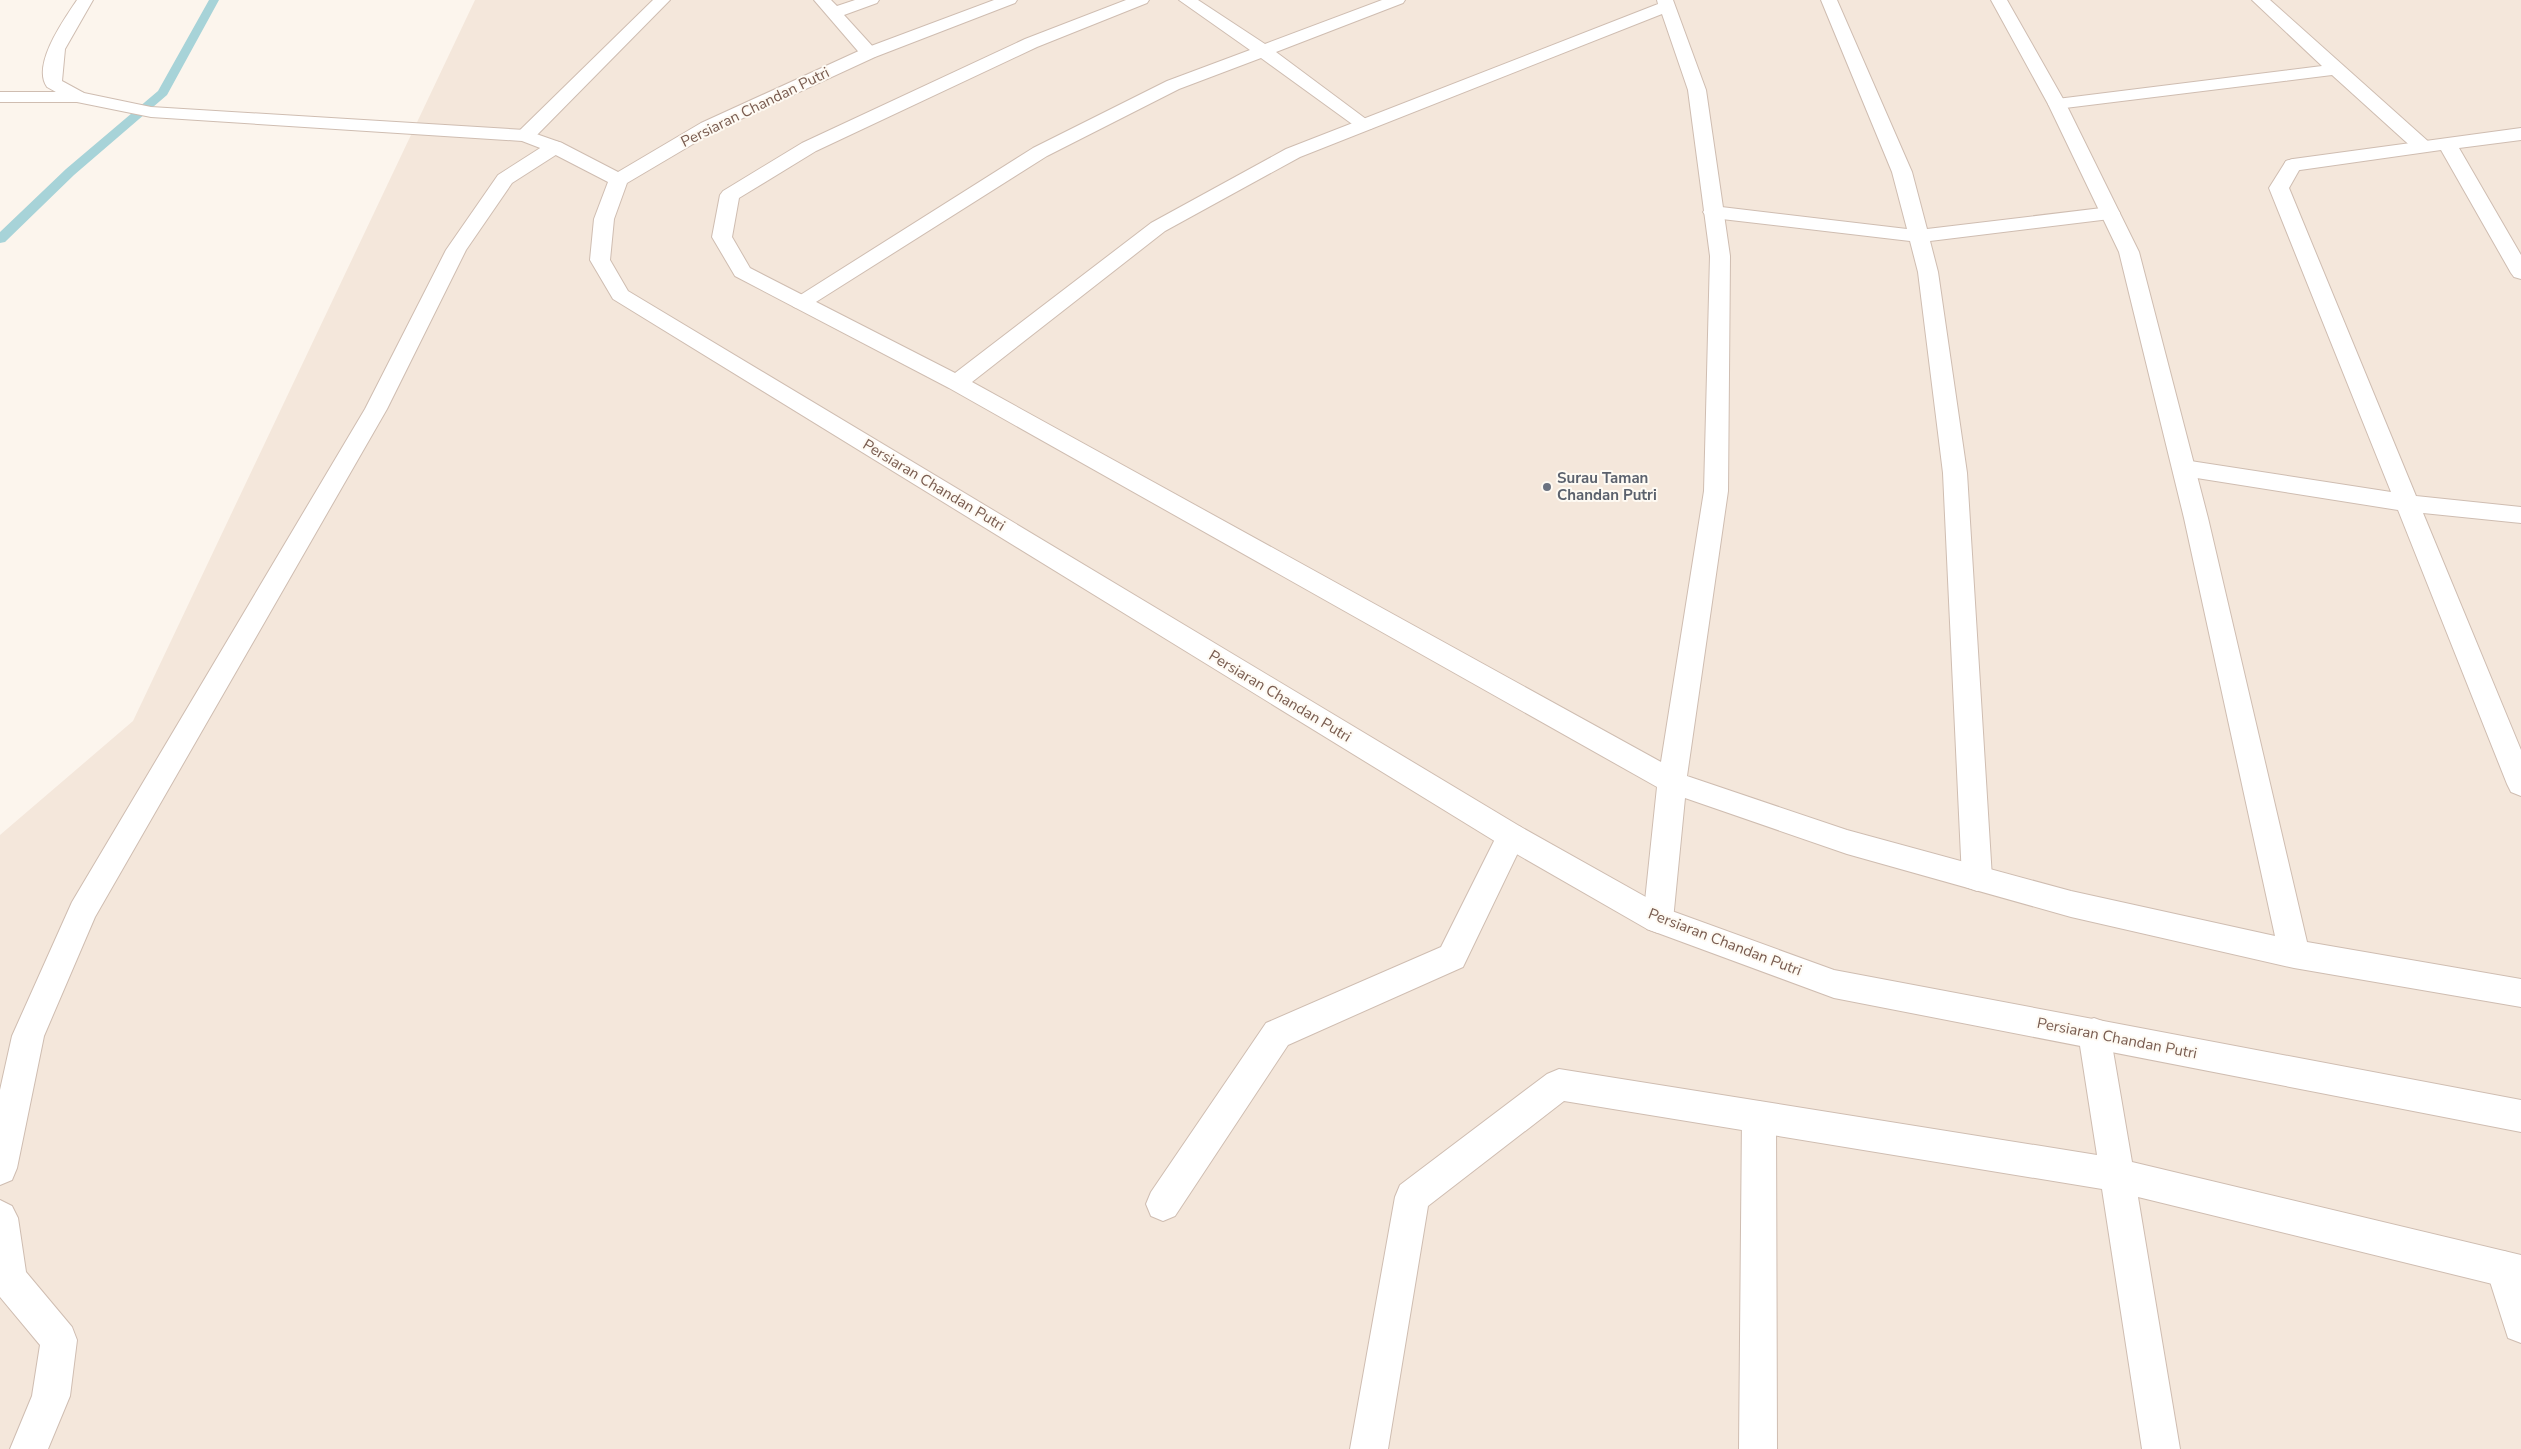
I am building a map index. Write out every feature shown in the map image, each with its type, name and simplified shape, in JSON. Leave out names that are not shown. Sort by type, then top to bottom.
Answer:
[{"type":"street","points":[[78,97],[53,83],[51,68],[59,42],[85,0]]},
{"type":"street","points":[[525,136],[662,0]]},
{"type":"street","points":[[822,0],[869,52]]},
{"type":"street","points":[[834,13],[871,0]]},
{"type":"street","name":"Persiaran Chandan Putri","points":[[1009,0],[869,52],[708,127],[618,180],[604,219],[600,260],[620,295],[1511,836],[1658,920],[1834,984],[2521,1116]]},
{"type":"street","points":[[1141,0],[1031,43],[809,147],[730,195],[722,237],[742,272],[957,383],[1672,782],[1847,842],[2071,904],[2294,954],[2521,993]]},
{"type":"street","points":[[1187,0],[1263,51],[1365,125]]},
{"type":"street","points":[[800,302],[1040,152],[1173,85],[1397,0]]},
{"type":"street","points":[[1829,0],[1902,172],[1928,272],[1955,473],[1977,878]]},
{"type":"street","points":[[2000,0],[2057,104],[2129,252],[2184,468],[2294,954]]},
{"type":"street","points":[[2260,0],[2423,147]]},
{"type":"street","points":[[957,383],[1158,227],[1294,153],[1667,3],[1697,90],[1720,256],[1716,491],[1672,782],[1658,920]]},
{"type":"street","points":[[2057,104],[2336,69]]},
{"type":"street","points":[[0,98],[78,97],[151,112],[525,136],[555,147],[618,180]]},
{"type":"street","points":[[2521,134],[2293,165],[2279,188],[2521,784]]},
{"type":"street","points":[[2447,144],[2521,273]]},
{"type":"street","points":[[0,1168],[28,1036],[82,912],[376,409],[456,250],[505,179],[555,147]]},
{"type":"street","points":[[1713,212],[1918,236],[2110,213]]},
{"type":"street","points":[[2184,468],[2406,503],[2521,515]]},
{"type":"street","points":[[1163,1204],[1277,1034],[1452,958],[1511,836]]},
{"type":"street","points":[[2094,1033],[2161,1449]]},
{"type":"street","points":[[1369,1449],[1412,1197],[1559,1085],[2117,1176],[2512,1271],[2521,1325]]},
{"type":"street","points":[[1758,1449],[1759,1117]]},
{"type":"street","points":[[0,1218],[9,1280],[59,1340],[51,1396],[29,1449]]},
{"type":"shaded area","points":[[475,0],[2521,0],[2521,1449],[0,1449],[0,835],[133,721]]},
{"type":"waterway","points":[[0,239],[70,172],[163,93],[214,0]]},
{"type":"place","name":"Surau Taman Chandan Putri","points":[[1547,487]]}]
